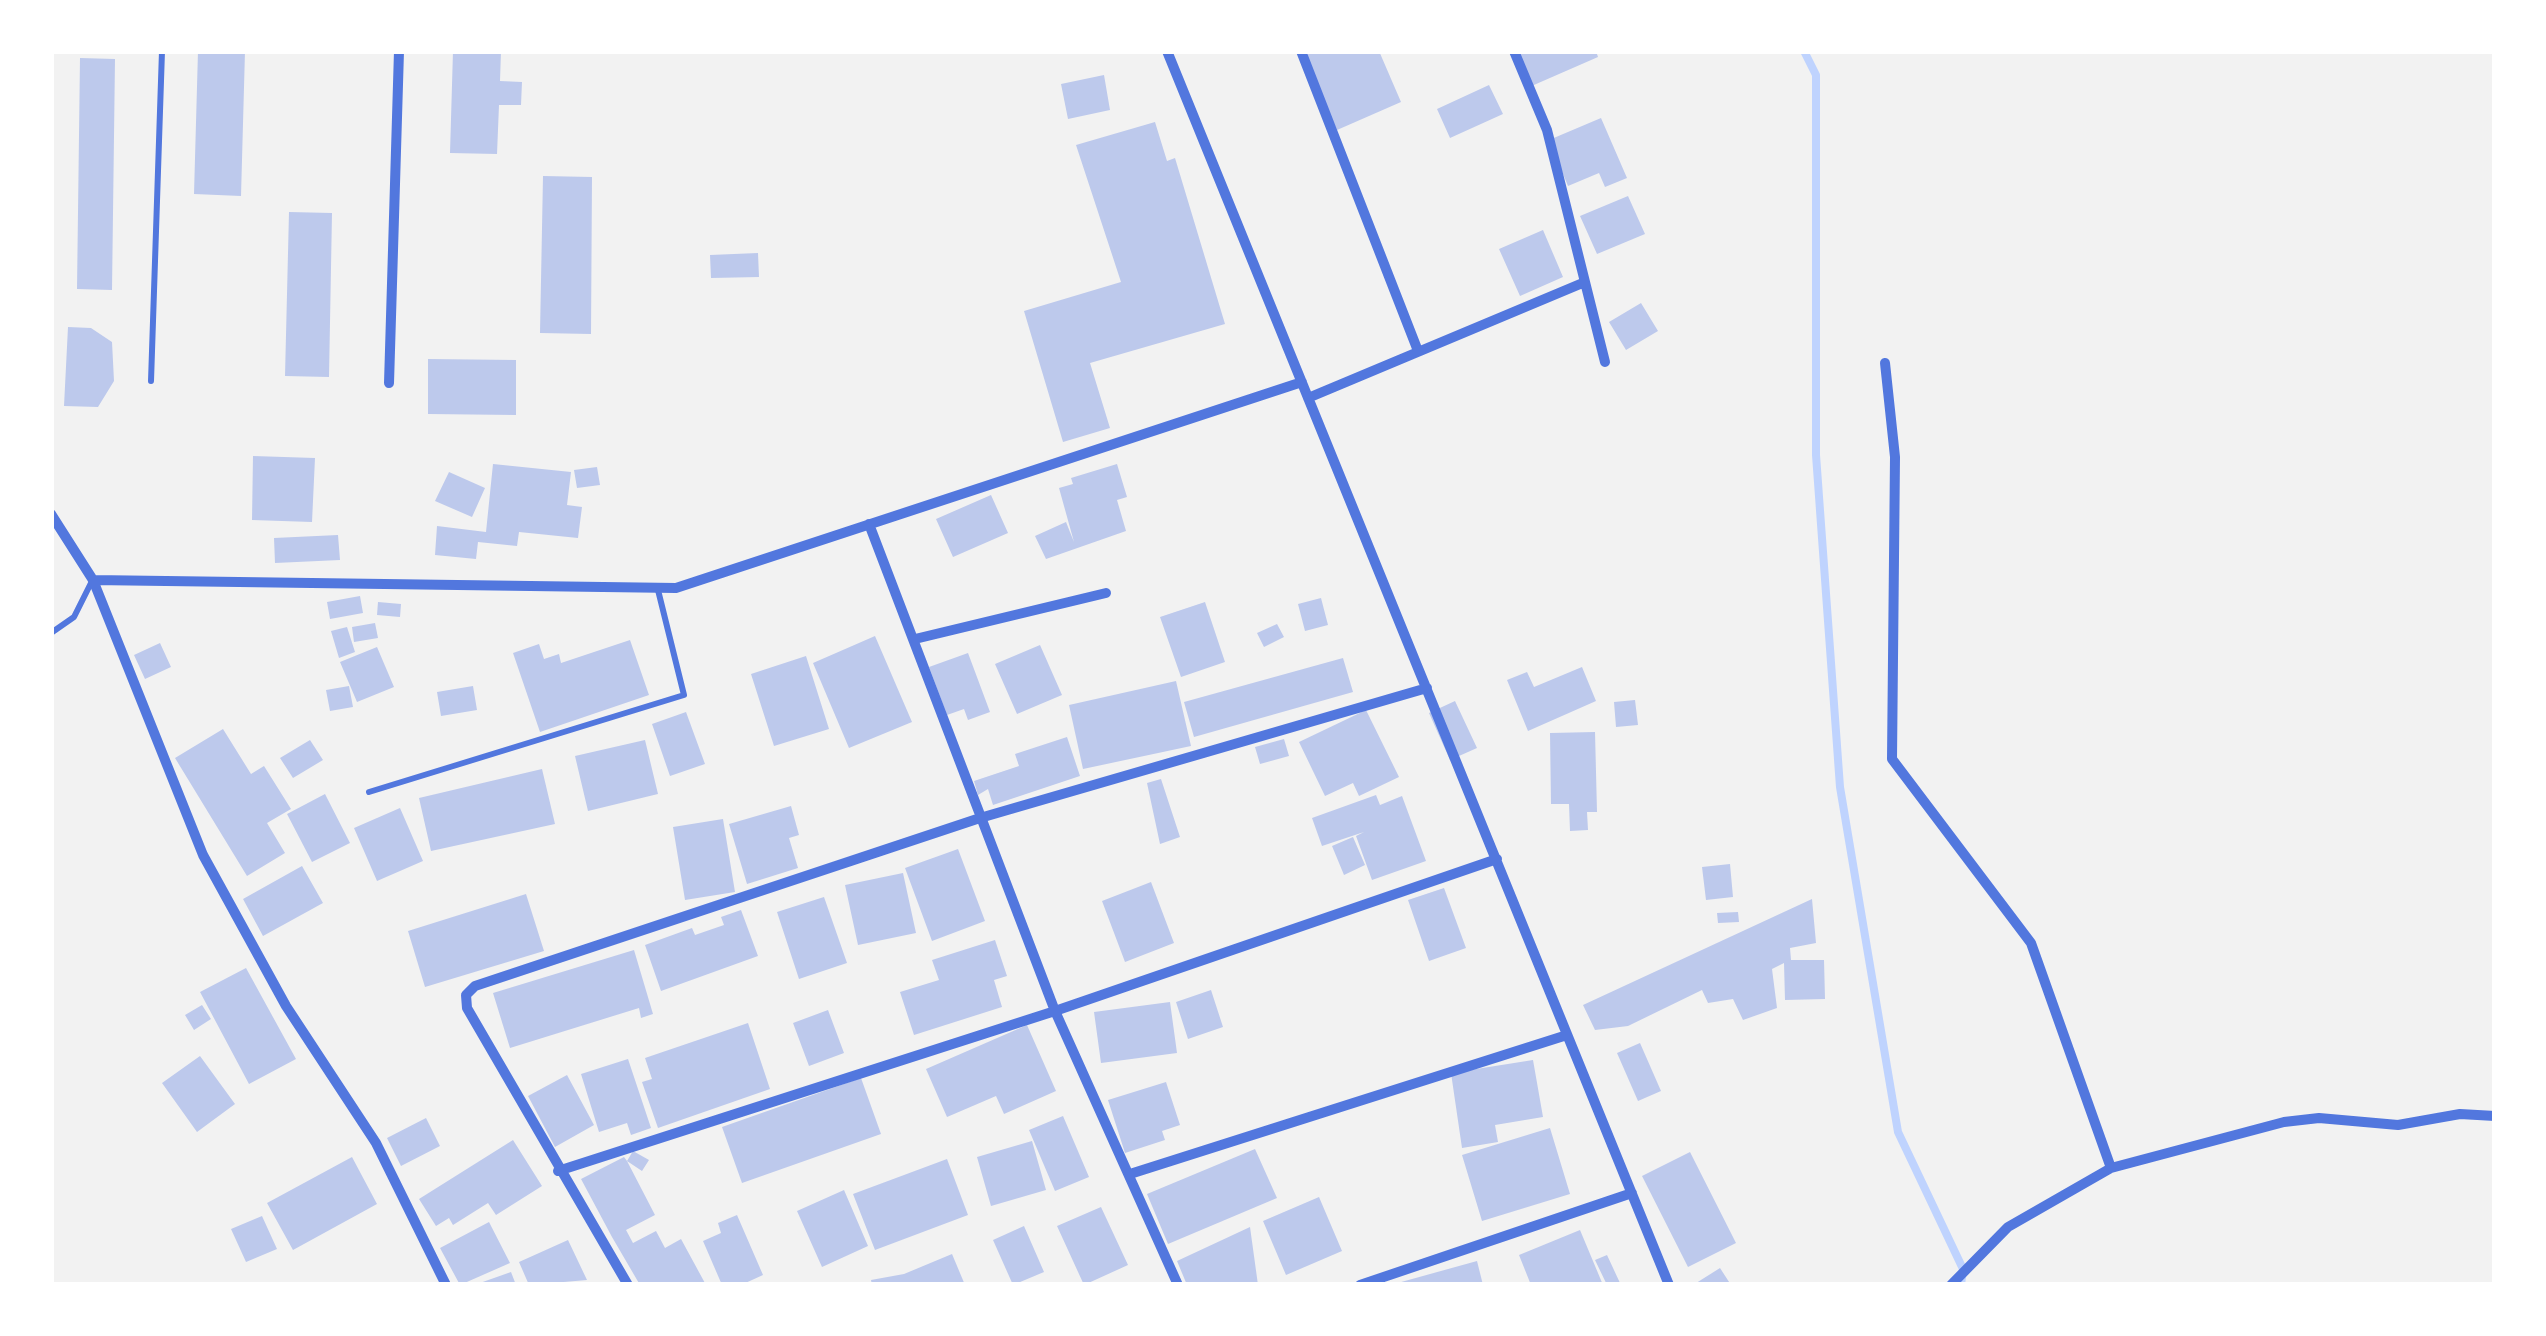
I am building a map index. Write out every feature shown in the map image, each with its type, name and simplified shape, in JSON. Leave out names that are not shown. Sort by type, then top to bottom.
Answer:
[{"type":"street","points":[[389,382],[399,51]]},
{"type":"street","points":[[1167,51],[1669,1285]]},
{"type":"street","points":[[1301,51],[1418,351]]},
{"type":"street","points":[[1514,51],[1547,130],[1605,362]]},
{"type":"street","points":[[1308,398],[1585,282]]},
{"type":"street","points":[[1885,363],[1895,457],[1892,759],[2030,943],[2111,1168]]},
{"type":"street","points":[[93,580],[658,590],[1302,382]]},
{"type":"street","points":[[51,514],[93,580],[203,855],[286,1006],[376,1143],[446,1285]]},
{"type":"street","points":[[869,524],[1055,1011],[1178,1285]]},
{"type":"street","points":[[915,639],[1106,593]]},
{"type":"street","points":[[628,1285],[467,1008],[466,995],[475,986],[980,818],[1427,688]]},
{"type":"street","points":[[558,1171],[1055,1011],[1497,859]]},
{"type":"street","points":[[1130,1174],[1567,1035]]},
{"type":"street","points":[[1951,1285],[2008,1227],[2111,1168],[2284,1122],[2319,1118],[2398,1125],[2459,1114],[2495,1116]]},
{"type":"street","points":[[1360,1285],[1632,1193]]},
{"type":"lane","points":[[151,380],[162,51]]},
{"type":"lane","points":[[51,633],[74,617],[93,580]]},
{"type":"lane","points":[[369,792],[684,695],[658,590]]},
{"type":"building","points":[[198,51],[245,51],[241,196],[194,194]]},
{"type":"building","points":[[453,51],[501,51],[500,81],[522,82],[521,105],[499,105],[497,154],[450,153]]},
{"type":"building","points":[[1315,51],[1379,51],[1401,102],[1337,130],[1304,56]]},
{"type":"building","points":[[1511,51],[1596,51],[1598,57],[1527,88]]},
{"type":"building","points":[[80,58],[115,59],[112,290],[77,289]]},
{"type":"building","points":[[1104,75],[1110,110],[1068,119],[1061,84]]},
{"type":"building","points":[[1489,85],[1503,114],[1450,138],[1437,109]]},
{"type":"building","points":[[1601,118],[1627,178],[1605,187],[1599,173],[1568,186],[1549,140]]},
{"type":"building","points":[[1155,122],[1167,161],[1175,158],[1225,324],[1090,363],[1110,428],[1063,442],[1024,311],[1121,282],[1076,145]]},
{"type":"building","points":[[543,176],[592,177],[591,334],[540,333]]},
{"type":"building","points":[[1628,196],[1645,234],[1597,254],[1580,216]]},
{"type":"building","points":[[289,212],[332,213],[329,377],[285,376]]},
{"type":"building","points":[[1543,230],[1563,277],[1520,296],[1499,249]]},
{"type":"building","points":[[758,253],[759,277],[711,278],[710,255]]},
{"type":"building","points":[[1641,303],[1658,331],[1626,350],[1609,322]]},
{"type":"building","points":[[68,327],[91,328],[112,342],[114,381],[98,407],[64,406]]},
{"type":"building","points":[[428,359],[516,360],[516,415],[428,414]]},
{"type":"building","points":[[253,456],[315,458],[312,522],[252,520]]},
{"type":"building","points":[[493,464],[571,472],[567,505],[582,507],[578,538],[519,532],[517,546],[478,542],[476,559],[435,555],[437,526],[486,532]]},
{"type":"building","points":[[1117,464],[1127,497],[1117,500],[1126,531],[1046,559],[1035,536],[1066,522],[1074,542],[1059,488],[1073,484],[1071,478]]},
{"type":"building","points":[[597,467],[600,485],[577,488],[574,470]]},
{"type":"building","points":[[449,472],[485,488],[472,517],[435,501]]},
{"type":"building","points":[[991,495],[1008,533],[953,557],[936,519]]},
{"type":"building","points":[[338,535],[340,560],[275,563],[274,538]]},
{"type":"building","points":[[360,596],[363,613],[330,619],[327,602]]},
{"type":"building","points":[[1321,598],[1328,625],[1305,631],[1298,604]]},
{"type":"building","points":[[378,602],[401,604],[400,617],[377,615]]},
{"type":"building","points":[[1205,602],[1225,662],[1181,677],[1160,617]]},
{"type":"building","points":[[375,623],[378,638],[354,642],[352,627]]},
{"type":"building","points":[[1277,624],[1284,637],[1264,647],[1257,633]]},
{"type":"building","points":[[347,627],[355,652],[339,658],[331,631]]},
{"type":"building","points":[[875,636],[912,722],[849,748],[813,663]]},
{"type":"building","points":[[630,640],[649,695],[540,732],[513,653],[539,644],[544,659],[559,654],[561,663]]},
{"type":"building","points":[[160,643],[171,667],[145,679],[134,655]]},
{"type":"building","points":[[1040,645],[1062,695],[1017,714],[995,664]]},
{"type":"building","points":[[377,647],[394,687],[357,702],[340,662]]},
{"type":"building","points":[[968,653],[990,712],[968,720],[964,709],[947,715],[929,667]]},
{"type":"building","points":[[806,656],[829,729],[774,746],[751,674]]},
{"type":"building","points":[[1343,658],[1353,692],[1194,737],[1184,702]]},
{"type":"building","points":[[1582,667],[1596,701],[1528,731],[1507,680],[1527,672],[1534,687]]},
{"type":"building","points":[[1176,681],[1191,746],[1083,769],[1069,705]]},
{"type":"building","points":[[349,686],[353,707],[330,711],[326,690]]},
{"type":"building","points":[[473,686],[477,710],[441,716],[437,692]]},
{"type":"building","points":[[1635,700],[1638,725],[1616,727],[1614,702]]},
{"type":"building","points":[[1455,701],[1477,748],[1450,760],[1429,713]]},
{"type":"building","points":[[1366,710],[1399,777],[1359,796],[1353,783],[1325,796],[1299,742]]},
{"type":"building","points":[[686,712],[705,764],[670,776],[652,724]]},
{"type":"building","points":[[223,729],[251,774],[264,766],[291,809],[267,823],[285,853],[247,876],[175,758]]},
{"type":"building","points":[[1595,732],[1597,812],[1587,812],[1588,830],[1570,831],[1569,804],[1551,804],[1550,733]]},
{"type":"building","points":[[1067,737],[1080,776],[993,805],[988,789],[978,795],[974,781],[1019,766],[1015,754]]},
{"type":"building","points":[[1284,739],[1289,756],[1260,764],[1255,747]]},
{"type":"building","points":[[310,740],[323,760],[293,778],[280,758]]},
{"type":"building","points":[[645,740],[658,794],[588,811],[575,756]]},
{"type":"building","points":[[542,769],[555,824],[431,851],[419,798]]},
{"type":"building","points":[[1161,779],[1180,837],[1160,844],[1147,783]]},
{"type":"building","points":[[325,794],[350,843],[312,862],[287,814]]},
{"type":"building","points":[[1376,795],[1380,805],[1402,796],[1426,861],[1372,880],[1356,836],[1364,832],[1322,846],[1312,818]]},
{"type":"building","points":[[791,806],[799,835],[789,838],[798,868],[747,884],[729,824]]},
{"type":"building","points":[[400,808],[423,861],[377,881],[354,828]]},
{"type":"building","points":[[723,819],[735,892],[685,900],[673,827]]},
{"type":"building","points":[[1353,837],[1365,865],[1344,875],[1332,846]]},
{"type":"building","points":[[958,849],[985,921],[932,941],[905,868]]},
{"type":"building","points":[[1730,864],[1733,897],[1706,900],[1702,867]]},
{"type":"building","points":[[302,866],[323,903],[263,936],[243,899]]},
{"type":"building","points":[[903,873],[916,933],[858,945],[845,885]]},
{"type":"building","points":[[1151,882],[1174,943],[1125,962],[1102,901]]},
{"type":"building","points":[[1444,888],[1466,948],[1429,961],[1408,900]]},
{"type":"building","points":[[526,894],[544,951],[425,987],[408,931]]},
{"type":"building","points":[[824,897],[847,963],[799,979],[777,912]]},
{"type":"building","points":[[1812,899],[1816,943],[1790,948],[1791,960],[1824,960],[1825,999],[1785,1000],[1784,963],[1772,969],[1777,1008],[1743,1020],[1733,999],[1708,1003],[1702,990],[1628,1026],[1595,1030],[1583,1005]]},
{"type":"building","points":[[741,910],[758,956],[661,991],[645,945],[692,928],[695,935],[724,925],[721,917]]},
{"type":"building","points":[[1738,912],[1739,922],[1718,923],[1717,913]]},
{"type":"building","points":[[995,940],[1007,976],[994,980],[1002,1007],[914,1035],[900,992],[939,980],[932,960]]},
{"type":"building","points":[[634,950],[653,1014],[641,1018],[639,1008],[510,1048],[493,993]]},
{"type":"building","points":[[246,968],[296,1059],[249,1084],[200,992]]},
{"type":"building","points":[[1211,990],[1223,1027],[1188,1039],[1176,1002]]},
{"type":"building","points":[[1170,1002],[1177,1053],[1101,1063],[1094,1012]]},
{"type":"building","points":[[202,1005],[211,1019],[194,1030],[185,1015]]},
{"type":"building","points":[[828,1010],[844,1053],[809,1066],[793,1023]]},
{"type":"building","points":[[748,1023],[770,1089],[658,1128],[642,1082],[652,1079],[645,1058]]},
{"type":"building","points":[[1027,1025],[1056,1091],[1004,1114],[996,1096],[947,1117],[926,1069]]},
{"type":"building","points":[[1640,1043],[1661,1091],[1638,1101],[1617,1053]]},
{"type":"building","points":[[200,1056],[235,1104],[197,1132],[162,1083]]},
{"type":"building","points":[[628,1059],[651,1128],[631,1135],[627,1123],[599,1132],[581,1074]]},
{"type":"building","points":[[1533,1060],[1543,1117],[1495,1125],[1498,1142],[1462,1148],[1451,1073]]},
{"type":"building","points":[[567,1075],[594,1125],[555,1147],[528,1096]]},
{"type":"building","points":[[861,1078],[881,1134],[742,1183],[722,1127]]},
{"type":"building","points":[[1166,1082],[1180,1125],[1162,1131],[1165,1140],[1125,1153],[1108,1100]]},
{"type":"building","points":[[1063,1116],[1089,1177],[1055,1191],[1029,1130]]},
{"type":"building","points":[[426,1118],[440,1146],[401,1166],[387,1138]]},
{"type":"building","points":[[1550,1128],[1570,1194],[1482,1221],[1462,1155]]},
{"type":"building","points":[[513,1140],[542,1186],[496,1215],[488,1203],[453,1225],[449,1218],[436,1226],[419,1199]]},
{"type":"building","points":[[1032,1141],[1046,1190],[991,1206],[977,1157]]},
{"type":"building","points":[[1255,1149],[1277,1198],[1168,1244],[1147,1194]]},
{"type":"building","points":[[633,1151],[649,1160],[642,1171],[627,1161]]},
{"type":"building","points":[[1690,1152],[1736,1243],[1688,1267],[1642,1176]]},
{"type":"building","points":[[352,1157],[377,1204],[293,1250],[267,1203]]},
{"type":"building","points":[[624,1157],[655,1215],[626,1230],[633,1243],[656,1231],[665,1248],[681,1239],[706,1285],[640,1285],[581,1179]]},
{"type":"building","points":[[947,1159],[968,1215],[875,1250],[853,1194]]},
{"type":"building","points":[[844,1190],[868,1246],[822,1267],[797,1211]]},
{"type":"building","points":[[1319,1197],[1342,1251],[1286,1275],[1263,1221]]},
{"type":"building","points":[[1101,1207],[1128,1265],[1084,1285],[1057,1226]]},
{"type":"building","points":[[737,1215],[763,1275],[741,1285],[722,1285],[703,1241],[721,1233],[718,1223]]},
{"type":"building","points":[[262,1216],[277,1249],[246,1262],[231,1229]]},
{"type":"building","points":[[489,1222],[510,1263],[460,1285],[440,1248]]},
{"type":"building","points":[[1024,1226],[1044,1272],[1013,1285],[993,1240]]},
{"type":"building","points":[[1250,1227],[1258,1285],[1187,1285],[1177,1261]]},
{"type":"building","points":[[1580,1230],[1603,1285],[1531,1285],[1519,1255]]},
{"type":"building","points":[[568,1240],[587,1280],[529,1285],[519,1262]]},
{"type":"building","points":[[952,1254],[965,1285],[872,1285],[871,1280],[904,1274]]},
{"type":"building","points":[[1607,1255],[1620,1283],[1607,1285],[1595,1260]]},
{"type":"building","points":[[1477,1261],[1483,1285],[1394,1285],[1394,1284]]},
{"type":"building","points":[[1720,1268],[1731,1285],[1693,1285]]},
{"type":"building","points":[[511,1272],[516,1285],[477,1284]]},
{"type":"waterway","points":[[1804,51],[1816,75],[1816,455],[1840,787],[1898,1132],[1963,1269],[1961,1285]]}]
